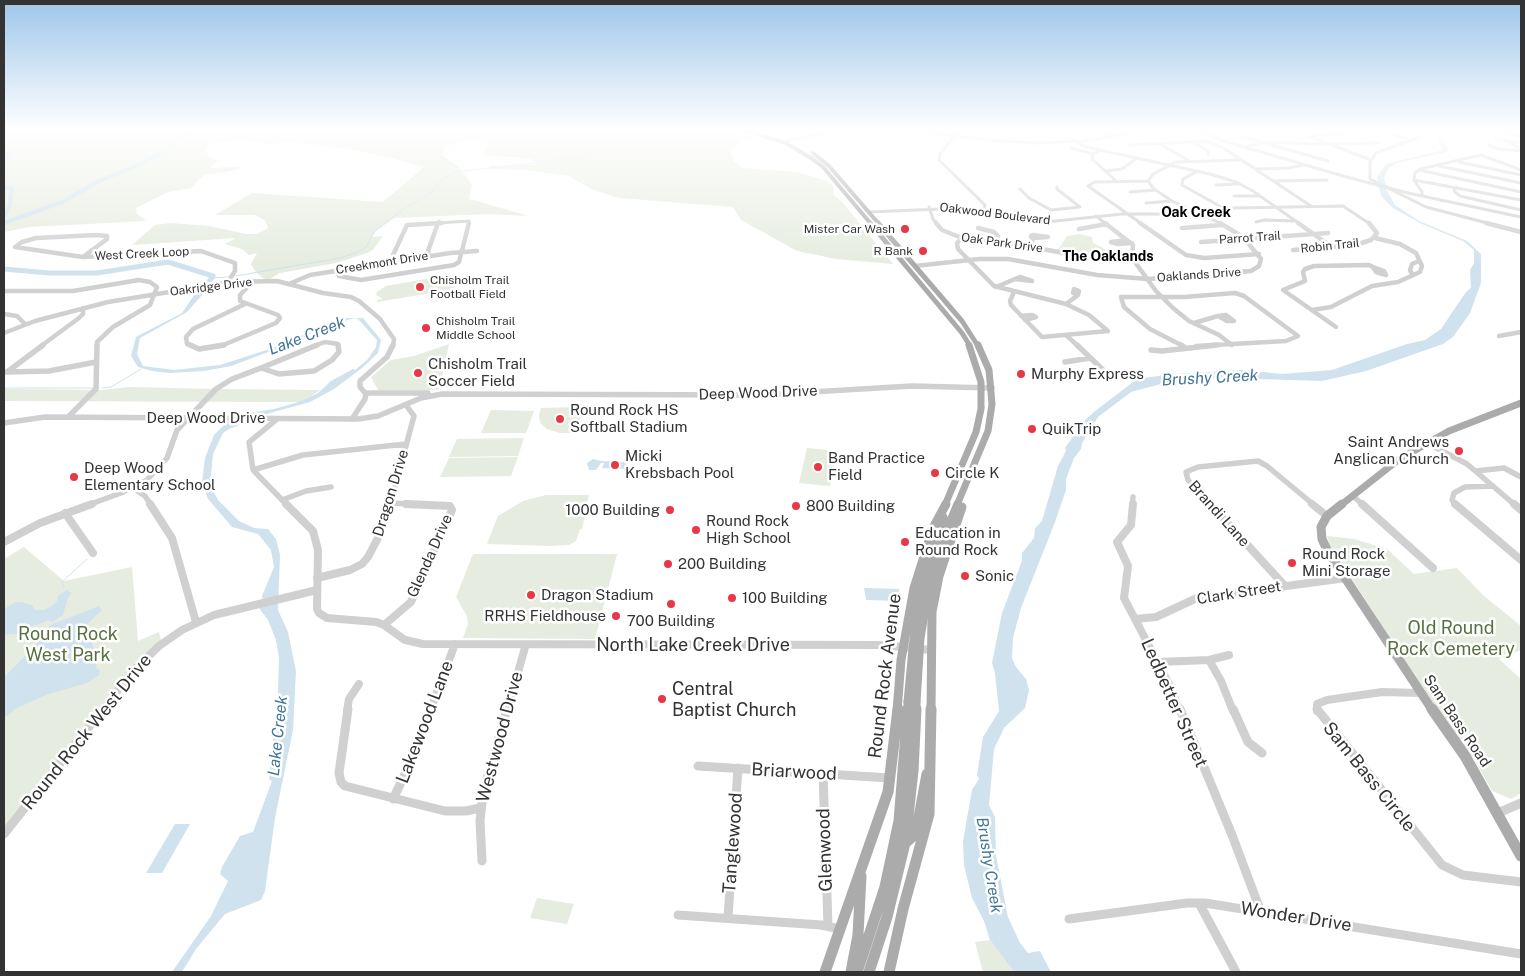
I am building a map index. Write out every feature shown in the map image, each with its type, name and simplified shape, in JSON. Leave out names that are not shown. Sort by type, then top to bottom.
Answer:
[{"type":"main road","points":[[828,175],[962,321],[981,349],[989,370],[992,390],[988,431],[962,498],[940,547],[921,607]]},
{"type":"main road","points":[[836,175],[892,239],[933,297],[957,326],[962,327],[976,346],[981,349]]},
{"type":"main road","points":[[836,182],[842,181]]},
{"type":"main road","points":[[845,193],[863,210],[868,211]]},
{"type":"main road","points":[[868,219],[872,220],[892,239]]},
{"type":"main road","points":[[933,297],[956,319],[962,321]]},
{"type":"main road","name":"Round Rock Avenue","points":[[825,972],[884,808],[890,778],[901,660],[914,588],[933,528],[949,498],[976,432],[981,409],[979,372],[971,349],[957,326]]},
{"type":"main road","points":[[1327,516],[1391,465],[1449,431],[1521,403]]},
{"type":"main road","points":[[858,972],[885,887],[899,821],[926,569],[949,498]]},
{"type":"main road","points":[[889,972],[903,909],[929,814],[931,624],[936,585],[963,504],[962,498]]},
{"type":"main road","name":"Sam Bass Road","points":[[1327,516],[1321,527],[1322,539],[1328,552],[1420,693],[1465,756],[1521,856]]},
{"type":"main road","points":[[907,621],[919,628],[931,624]]},
{"type":"main road","points":[[901,660],[909,657],[919,658],[927,662],[930,668]]},
{"type":"main road","points":[[869,972],[887,917],[905,843],[913,771],[912,702]]},
{"type":"main road","points":[[905,843],[912,837],[919,817],[931,760]]},
{"type":"main road","points":[[851,972],[858,935],[861,872]]},
{"type":"street","points":[[954,175],[985,205],[984,213]]},
{"type":"street","points":[[1109,175],[1115,180]]},
{"type":"street","points":[[1152,175],[1148,181],[1115,180],[1092,182],[1088,186],[1188,256],[1204,258],[1259,254]]},
{"type":"street","points":[[1192,175],[1182,180],[1182,185],[1224,209]]},
{"type":"street","points":[[1209,175],[1240,184],[1332,247]]},
{"type":"street","points":[[1263,175],[1312,207]]},
{"type":"street","points":[[1345,175],[1458,205],[1521,216]]},
{"type":"street","points":[[1368,175],[1373,181],[1399,192],[1426,207],[1521,232]]},
{"type":"street","points":[[1414,175],[1414,180],[1422,191],[1422,195]]},
{"type":"street","points":[[1439,175],[1521,192]]},
{"type":"street","points":[[1478,175],[1521,183]]},
{"type":"street","points":[[1273,181],[1327,180]]},
{"type":"street","points":[[1414,180],[1521,200]]},
{"type":"street","name":"Oaklands Drive","points":[[910,265],[968,259],[1003,259],[1097,275],[1148,278],[1246,272],[1261,265],[1259,254],[1234,230],[1172,201],[1156,190],[1148,181]]},
{"type":"street","points":[[1216,186],[1240,184]]},
{"type":"street","points":[[1020,189],[1029,198],[1051,210],[1080,207],[1056,189],[1057,187]]},
{"type":"street","points":[[1457,187],[1454,191],[1460,196],[1521,210]]},
{"type":"street","points":[[1130,192],[1156,190]]},
{"type":"street","points":[[1234,196],[1260,196]]},
{"type":"street","points":[[1146,203],[1172,201]]},
{"type":"street","name":"Robin Trail","points":[[1293,250],[1363,243],[1375,238],[1377,233],[1374,227],[1343,206],[1312,207]]},
{"type":"street","name":"Oakwood Boulevard","points":[[868,211],[929,208],[984,213],[1031,222],[1127,214],[1197,213],[1224,209],[1312,207]]},
{"type":"street","points":[[929,208],[936,223],[942,222]]},
{"type":"street","points":[[1067,209],[1080,218]]},
{"type":"street","points":[[1499,218],[1503,213]]},
{"type":"street","points":[[1096,216],[1130,242],[1134,248],[1131,256],[1134,261],[1162,297],[1176,311],[1194,323],[1219,335],[1232,345]]},
{"type":"street","points":[[337,270],[339,276],[361,280],[451,266],[458,263],[468,220],[408,224],[393,255],[394,262]]},
{"type":"street","points":[[1256,222],[1264,220],[1294,221]]},
{"type":"street","points":[[429,256],[428,250],[438,221]]},
{"type":"street","name":"Oak Park Drive","points":[[936,223],[947,233],[962,238],[1031,246],[1086,257],[1150,261]]},
{"type":"street","points":[[1079,229],[1107,224]]},
{"type":"street","points":[[1182,228],[1223,224]]},
{"type":"street","points":[[978,228],[994,232],[998,236],[997,242]]},
{"type":"street","name":"Parrot Trail","points":[[1201,242],[1328,233]]},
{"type":"street","name":"West Creek Loop","points":[[83,257],[107,239],[107,236],[36,238],[22,242],[15,247],[18,249],[83,257],[201,251],[235,263],[235,272],[224,283]]},
{"type":"street","points":[[962,238],[956,246],[996,287],[1066,304],[1089,315],[1108,330],[1067,336],[1042,337],[1010,303],[1014,292]]},
{"type":"street","points":[[1312,310],[1330,307],[1372,286],[1398,282],[1420,272],[1422,266],[1419,257],[1411,250],[1395,243],[1375,238]]},
{"type":"street","points":[[1031,246],[1032,239]]},
{"type":"street","name":"Creekmont Drive","points":[[289,284],[307,275],[429,256],[477,251]]},
{"type":"street","points":[[1412,274],[1410,270],[1412,264],[1419,261]]},
{"type":"street","points":[[1336,326],[1283,290],[1306,281],[1302,272],[1314,266],[1369,265],[1384,271],[1386,275],[1398,282]]},
{"type":"street","points":[[996,287],[1015,279]]},
{"type":"street","points":[[4,291],[73,291],[139,280],[155,285],[156,294],[152,303],[146,309],[113,327],[96,344],[96,386],[94,392],[68,417]]},
{"type":"street","points":[[245,304],[193,330],[186,337],[188,346],[208,349],[224,346],[270,327],[280,318],[278,315],[240,301],[240,296],[253,281]]},
{"type":"street","name":"Oakridge Drive","points":[[4,333],[25,324],[83,308],[224,283],[277,281],[323,294],[351,297],[359,300],[380,319],[391,332],[394,339],[389,354],[360,381],[360,385],[366,393],[364,402],[352,419]]},
{"type":"street","points":[[1151,350],[1162,351],[1184,347],[1286,341],[1298,336],[1239,294],[1162,297],[1125,296],[1120,298],[1124,307],[1150,329],[1184,347]]},
{"type":"street","points":[[1066,304],[1078,295]]},
{"type":"street","points":[[5,372],[79,318],[83,314],[83,308]]},
{"type":"street","points":[[4,314],[17,316],[25,324]]},
{"type":"street","points":[[1194,323],[1218,316]]},
{"type":"street","points":[[1499,336],[1521,332]]},
{"type":"street","points":[[1067,336],[1103,370]]},
{"type":"street","points":[[4,542],[30,527],[133,488],[150,478],[164,462],[174,434],[220,386],[234,378],[322,343],[334,342],[339,345],[339,352],[332,360],[310,372],[279,374],[261,368]]},
{"type":"street","points":[[1065,362],[1090,358]]},
{"type":"street","points":[[5,372],[49,371],[96,362]]},
{"type":"street","name":"Deep Wood Drive","points":[[4,423],[31,418],[68,417],[352,419],[378,416],[422,397],[449,394],[761,395],[912,386],[992,390]]},
{"type":"street","name":"Deep Wood Drive","points":[[406,405],[431,398],[753,399],[925,389],[981,389]]},
{"type":"street","points":[[366,393],[449,394]]},
{"type":"street","name":"Dragon Drive","points":[[317,578],[354,568],[366,560],[380,534],[414,416],[406,405]]},
{"type":"street","points":[[277,419],[249,442],[253,470],[313,531],[318,550],[317,609],[323,616],[333,619],[370,621],[384,625]]},
{"type":"street","points":[[253,470],[303,455],[406,444]]},
{"type":"street","points":[[1429,444],[1454,455],[1476,470],[1521,510]]},
{"type":"street","name":"Brandi Lane","points":[[1284,586],[1188,480],[1186,472],[1198,466],[1252,460],[1262,462],[1327,516]]},
{"type":"street","points":[[1476,470],[1504,468],[1521,477]]},
{"type":"street","points":[[1493,486],[1465,487],[1454,494],[1452,500],[1457,508],[1521,560]]},
{"type":"street","points":[[282,500],[306,491],[330,487]]},
{"type":"street","points":[[133,488],[145,496],[172,538],[196,622]]},
{"type":"street","points":[[1353,496],[1433,568]]},
{"type":"street","name":"Ledbetter Street","points":[[1133,497],[1130,526],[1128,531],[1120,536],[1117,542],[1128,570],[1124,598],[1159,662],[1232,835],[1261,912]]},
{"type":"street","name":"Glenda Drive","points":[[384,625],[409,604],[452,510],[450,506],[390,503]]},
{"type":"street","points":[[64,513],[93,553]]},
{"type":"street","name":"Clark Street","points":[[1135,620],[1156,617],[1198,598],[1346,578]]},
{"type":"street","name":"Round Rock West Drive","points":[[4,834],[40,791],[131,673],[159,646],[196,622],[214,615],[317,590]]},
{"type":"street","name":"North Lake Creek Drive","points":[[384,625],[399,637],[423,644],[903,646],[930,650]]},
{"type":"street","name":"Lakewood Lane","points":[[393,799],[407,770],[455,644]]},
{"type":"street","name":"Westwood Drive","points":[[482,860],[480,808],[492,757],[526,644]]},
{"type":"street","points":[[1159,662],[1209,660],[1229,655]]},
{"type":"street","points":[[1209,660],[1222,681],[1242,732],[1248,742],[1262,753]]},
{"type":"street","points":[[359,684],[350,699],[340,777],[342,782],[349,788],[444,811],[480,808]]},
{"type":"street","name":"Sam Bass Circle","points":[[1420,693],[1382,692],[1327,700],[1317,704],[1317,710],[1442,865],[1463,875],[1521,882]]},
{"type":"street","name":"Briarwood","points":[[698,766],[890,778]]},
{"type":"street","name":"Tanglewood","points":[[728,918],[738,768]]},
{"type":"street","name":"Glenwood","points":[[824,773],[828,926]]},
{"type":"street","points":[[1498,813],[1521,803]]},
{"type":"street","points":[[1199,903],[1236,972]]},
{"type":"street","name":"Wonder Drive","points":[[1069,919],[1199,903],[1418,936],[1521,954]]},
{"type":"street","points":[[678,915],[828,926],[840,930]]},
{"type":"green space","points":[[4,175],[207,175],[204,175],[191,188],[168,192],[136,208],[137,214],[146,221],[29,227],[4,232]]},
{"type":"green space","points":[[415,175],[465,175],[472,185],[469,199],[529,216],[488,214],[394,218],[376,231],[372,237],[383,236],[373,250],[367,253],[336,263],[280,273],[270,279],[264,279],[251,264],[257,253],[249,255],[242,249],[225,244],[236,238],[132,245],[155,225],[170,223],[209,226],[246,234],[257,234],[268,228],[265,220],[254,215],[215,215],[252,193],[383,202]]},
{"type":"green space","points":[[559,175],[805,175],[827,181],[834,187],[833,194],[843,203],[893,264],[836,259],[797,251],[741,220],[733,207],[619,198],[593,190],[569,176]]},
{"type":"green space","points":[[1080,234],[1092,237],[1093,243],[1111,252],[1113,259],[1057,251],[1067,236]]},
{"type":"green space","points":[[448,275],[460,277],[463,282],[449,290],[377,302],[377,300],[383,299],[376,295],[377,292],[386,286]]},
{"type":"green space","points":[[449,344],[439,390],[378,390],[371,377],[391,360],[414,356]]},
{"type":"green space","points":[[129,387],[320,390],[303,402],[4,401],[4,389],[102,390]]},
{"type":"green space","name":"Round Rock HS Softball Stadium","points":[[580,407],[583,410],[576,433],[560,433],[547,429],[540,423],[539,415],[541,408]]},
{"type":"green space","points":[[491,410],[534,411],[526,433],[481,433]]},
{"type":"green space","points":[[524,438],[518,456],[449,457],[457,439]]},
{"type":"green space","name":"Band Practice Field","points":[[807,448],[837,451],[830,486],[799,483]]},
{"type":"green space","points":[[518,457],[511,476],[440,477],[449,458]]},
{"type":"green space","points":[[546,495],[589,495],[582,529],[580,529],[576,541],[569,545],[550,546],[487,544],[498,516],[523,501]]},
{"type":"green space","name":"Old Round Rock Cemetery","points":[[1327,536],[1354,539],[1387,549],[1414,574],[1457,568],[1483,595],[1521,626],[1521,650],[1499,659],[1521,679],[1521,793],[1511,799],[1492,791],[1475,761],[1416,679],[1349,574],[1332,553]]},
{"type":"green space","name":"Round Rock West Park","points":[[24,547],[64,581],[132,567],[138,641],[159,632],[161,640],[127,672],[4,828],[4,559]]},
{"type":"green space","name":"Dragon Stadium","points":[[473,554],[617,554],[595,639],[463,638],[468,624],[467,616],[456,597]]},
{"type":"green space","points":[[537,898],[574,904],[567,924],[530,918]]},
{"type":"green space","points":[[990,940],[1014,972],[983,972],[975,942]]},
{"type":"water","name":"Brushy Creek","points":[[1379,175],[1386,175],[1384,178],[1387,191],[1395,205],[1419,221],[1467,241],[1481,254],[1481,283],[1470,313],[1453,337],[1443,344],[1366,371],[1322,381],[1225,378],[1179,379],[1131,392],[1098,417],[1074,458],[1066,479],[1066,490],[1021,608],[1013,638],[1012,658],[1016,667],[1026,679],[1029,690],[1025,708],[1004,728],[994,749],[989,805],[995,817],[996,856],[1008,917],[1020,943],[1028,953],[1040,951],[1051,972],[1014,972],[990,940],[984,921],[972,898],[964,865],[963,841],[972,790],[979,779],[977,775],[983,737],[999,711],[995,673],[992,663],[1002,613],[1022,561],[1022,553],[1034,538],[1035,528],[1042,521],[1058,466],[1066,451],[1065,448],[1084,421],[1094,412],[1133,382],[1143,378],[1173,374],[1243,370],[1282,374],[1332,370],[1407,344],[1425,340],[1441,329],[1466,292],[1471,288],[1470,270],[1474,263],[1474,250],[1463,241],[1422,224],[1393,208],[1382,197],[1377,177]]},
{"type":"water","points":[[209,281],[218,283],[216,287],[203,294],[187,312],[140,338],[137,354],[143,366],[174,370],[220,365],[294,340],[316,327],[348,318],[355,318],[329,325],[287,345],[231,366],[204,371],[170,373],[138,367],[131,356],[136,337],[182,313],[201,285]]},
{"type":"water","points":[[355,318],[363,318],[381,340],[378,353],[334,389],[310,402],[270,413],[229,429],[223,433],[213,454],[211,474],[213,491],[218,500],[239,521],[254,528],[268,529],[276,539],[280,555],[278,610],[288,632],[296,671],[293,730],[275,818],[265,891],[261,900],[225,914],[196,949],[182,972],[172,972],[211,916],[228,881],[220,874],[222,867],[240,836],[253,832],[272,781],[269,779],[278,692],[279,657],[276,640],[268,620],[259,608],[274,567],[271,550],[258,534],[232,527],[208,499],[202,483],[205,458],[214,435],[227,422],[249,413],[274,409],[302,401],[318,393],[331,381],[353,369],[355,370],[368,359],[376,347],[377,340]]},
{"type":"water","name":"Micki Krebsbach Pool","points":[[593,459],[627,462],[625,469],[602,468],[604,463],[601,463],[596,470],[589,470],[587,463]]},
{"type":"water","points":[[864,588],[899,589],[898,601],[866,600]]},
{"type":"water","points":[[67,590],[71,593],[63,615],[52,622],[49,620],[33,626],[24,633],[4,635],[4,609],[16,602],[21,602],[32,605],[34,610],[44,610],[52,606],[57,601],[58,596]]},
{"type":"water","points":[[99,606],[102,610],[86,625],[97,659],[96,668],[100,671],[99,675],[87,683],[46,695],[15,709],[4,718],[4,677],[47,632],[46,628]]},
{"type":"water","points":[[175,824],[190,824],[162,873],[146,873]]},
{"type":"waterway","name":"Lake Creek","points":[[4,223],[62,202],[99,181],[115,175]]},
{"type":"waterway","points":[[236,276],[340,258],[358,252],[366,247],[375,231],[408,206],[431,193],[440,182],[450,175]]},
{"type":"waterway","points":[[4,187],[12,188],[10,205],[4,216]]},
{"type":"waterway","name":"Lake Creek","points":[[4,269],[49,273],[97,273],[168,262],[213,276],[205,288]]},
{"type":"waterway","points":[[213,278],[227,277]]},
{"type":"waterway","points":[[102,388],[111,387],[141,369]]},
{"type":"waterway","points":[[4,388],[93,388]]},
{"type":"waterway","points":[[64,587],[62,582],[87,559]]},
{"type":"place","name":"Mister Car Wash","points":[[905,229]]},
{"type":"place","name":"R Bank","points":[[923,251]]},
{"type":"place","name":"Chisholm Trail Football Field","points":[[420,287]]},
{"type":"place","name":"Chisholm Trail Middle School","points":[[426,328]]},
{"type":"place","name":"Chisholm Trail Soccer Field","points":[[418,373]]},
{"type":"place","name":"Murphy Express","points":[[1021,374]]},
{"type":"place","name":"Round Rock HS Softball Stadium","points":[[560,419]]},
{"type":"place","name":"QuikTrip","points":[[1032,429]]},
{"type":"place","name":"Saint Andrews Anglican Church","points":[[1459,451]]},
{"type":"place","name":"Micki Krebsbach Pool","points":[[615,465]]},
{"type":"place","name":"Band Practice Field","points":[[818,467]]},
{"type":"place","name":"Circle K","points":[[935,473]]},
{"type":"place","name":"Deep Wood Elementary School","points":[[74,477]]},
{"type":"place","name":"800 Building","points":[[796,506]]},
{"type":"place","name":"1000 Building","points":[[670,510]]},
{"type":"place","name":"Round Rock High School","points":[[696,530]]},
{"type":"place","name":"Education in Round Rock","points":[[905,542]]},
{"type":"place","name":"Round Rock Mini Storage","points":[[1292,563]]},
{"type":"place","name":"200 Building","points":[[668,564]]},
{"type":"place","name":"Sonic","points":[[965,576]]},
{"type":"place","name":"Dragon Stadium","points":[[531,595]]},
{"type":"place","name":"100 Building","points":[[732,598]]},
{"type":"place","name":"700 Building","points":[[671,604]]},
{"type":"place","name":"RRHS Fieldhouse","points":[[616,616]]},
{"type":"place","name":"Central Baptist Church","points":[[662,699]]},
{"type":"district","name":"Oak Creek","points":[[1196,213]]},
{"type":"district","name":"The Oaklands","points":[[1108,257]]}]
